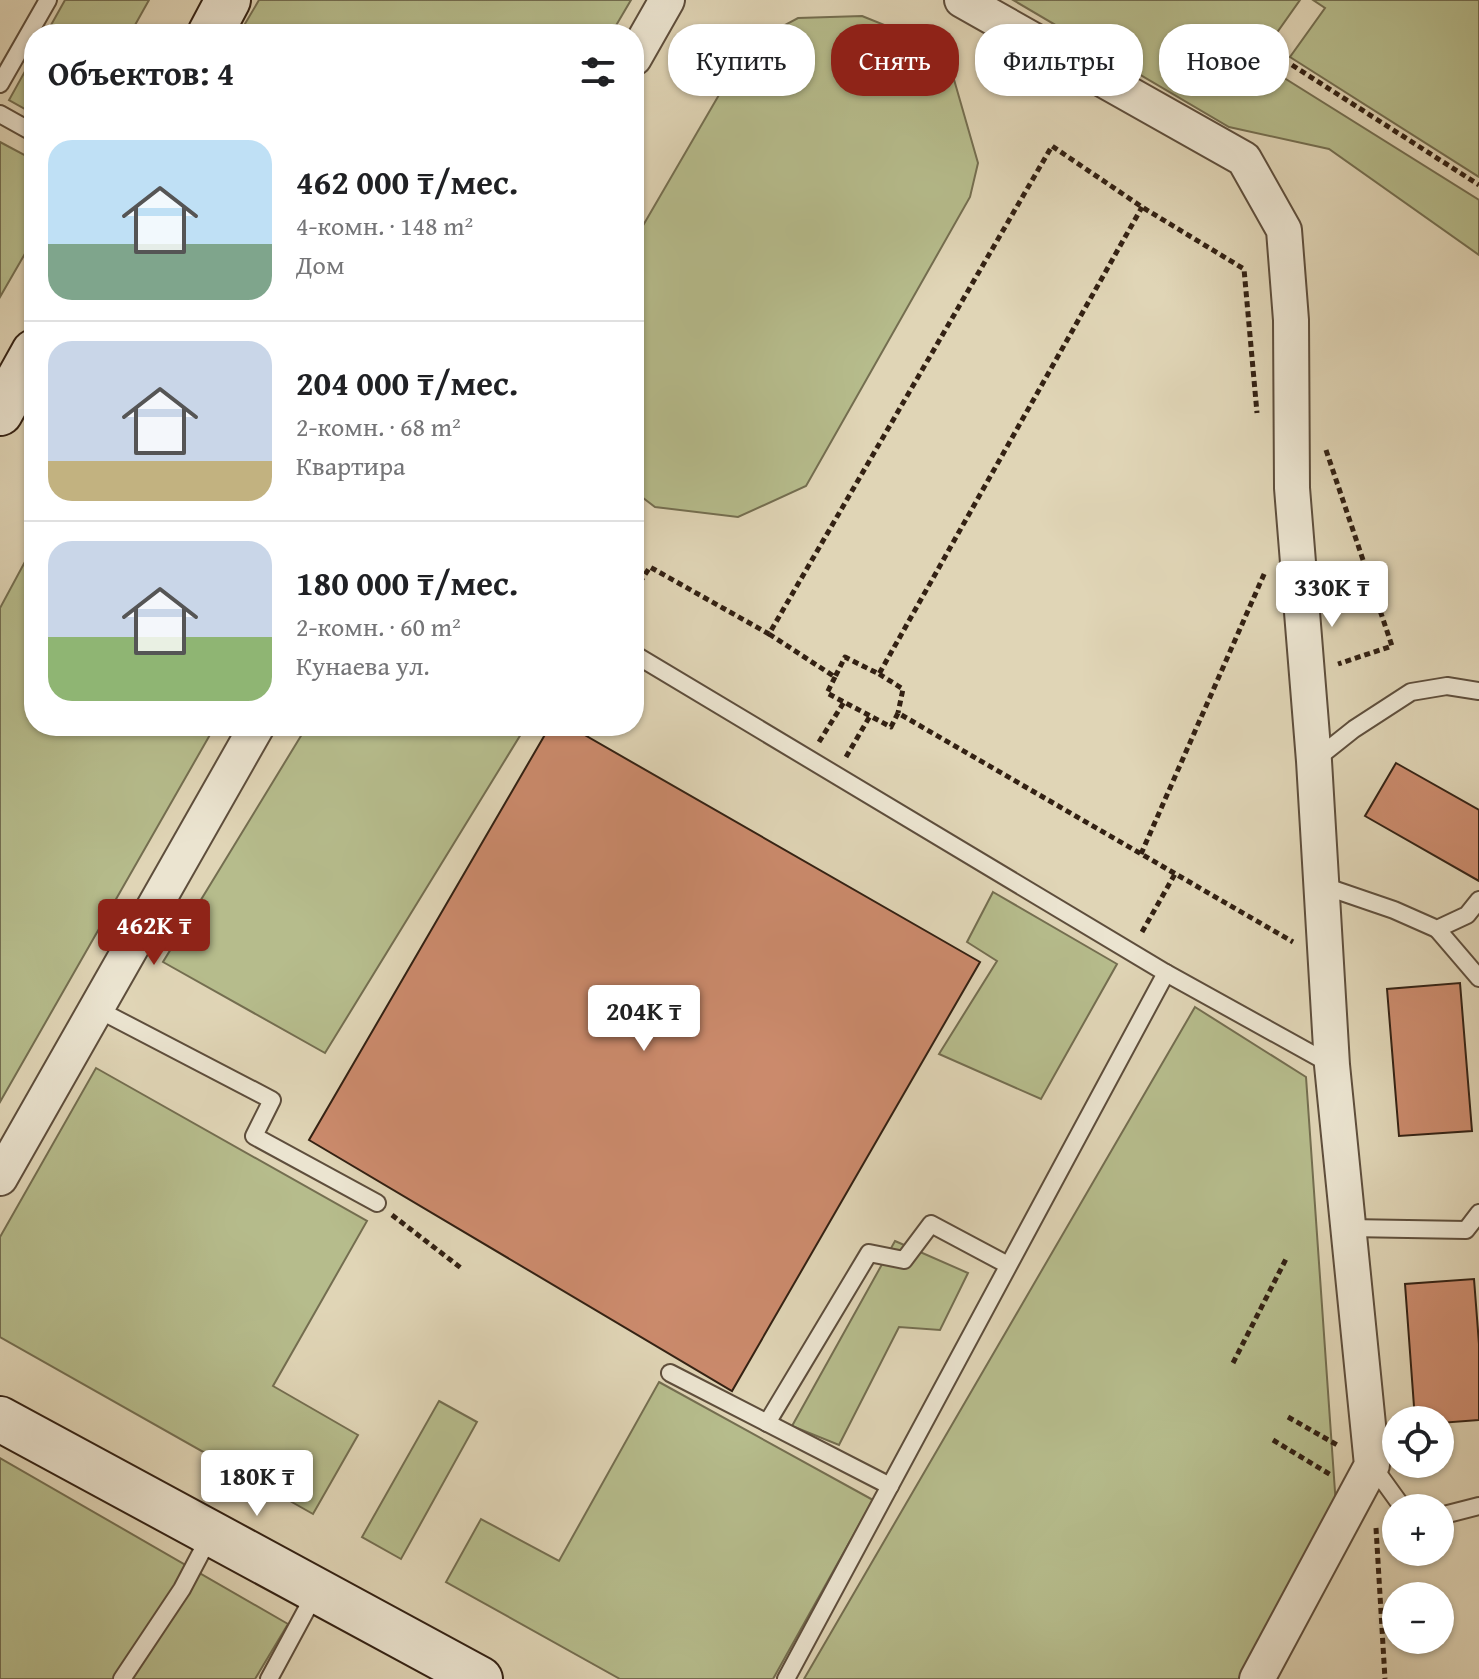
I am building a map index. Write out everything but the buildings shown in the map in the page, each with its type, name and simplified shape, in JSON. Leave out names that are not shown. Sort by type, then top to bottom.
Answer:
[{"type":"street","points":[[215,24],[228,0]]},
{"type":"street","points":[[644,40],[667,0]]},
{"type":"street","points":[[962,0],[1244,159],[1284,230],[1291,320],[1292,488],[1314,761],[1332,1065],[1349,1228],[1365,1478],[1257,1679]]},
{"type":"street","points":[[0,413],[24,370]]},
{"type":"street","points":[[0,1178],[251,736]]},
{"type":"street","points":[[0,1419],[480,1679]]},
{"type":"lane","points":[[34,24],[48,0]]},
{"type":"lane","points":[[0,84],[24,42]]},
{"type":"lane","points":[[0,114],[24,127]]},
{"type":"lane","points":[[644,660],[1130,952],[1332,1065]]},
{"type":"lane","points":[[1314,761],[1354,729],[1411,692],[1447,686],[1479,691]]},
{"type":"lane","points":[[1321,885],[1394,910],[1437,929],[1479,978]]},
{"type":"lane","points":[[1437,929],[1467,915],[1479,900]]},
{"type":"lane","points":[[786,1679],[1166,973]]},
{"type":"lane","points":[[97,1009],[272,1100],[254,1136],[377,1203]]},
{"type":"lane","points":[[1349,1228],[1466,1230],[1479,1213]]},
{"type":"lane","points":[[767,1423],[869,1253],[904,1260],[931,1224],[1008,1265]]},
{"type":"lane","points":[[670,1373],[890,1486]]},
{"type":"lane","points":[[1365,1478],[1385,1494]]},
{"type":"lane","points":[[1454,1512],[1479,1506]]},
{"type":"lane","points":[[122,1679],[182,1589],[212,1533]]},
{"type":"lane","points":[[269,1679],[317,1590]]},
{"type":"path","points":[[1292,65],[1479,185]]},
{"type":"path","points":[[769,634],[1052,146],[1142,207],[1244,269],[1257,422]]},
{"type":"path","points":[[879,674],[1142,207]]},
{"type":"path","points":[[1323,440],[1392,646],[1338,664]]},
{"type":"path","points":[[644,576],[650,567],[769,634],[835,677]]},
{"type":"path","points":[[1141,854],[1267,568]]},
{"type":"path","points":[[845,657],[879,674],[903,689],[898,713],[891,727],[827,693],[845,657]]},
{"type":"path","points":[[808,759],[844,702]]},
{"type":"path","points":[[898,713],[1326,961]]},
{"type":"path","points":[[835,775],[870,716]]},
{"type":"path","points":[[1130,952],[1175,874]]},
{"type":"path","points":[[377,1203],[461,1268]]},
{"type":"path","points":[[1233,1363],[1286,1259]]},
{"type":"path","points":[[1288,1417],[1365,1478]]},
{"type":"path","points":[[1273,1440],[1365,1478]]},
{"type":"path","points":[[1376,1526],[1385,1679]]},
{"type":"green space","points":[[65,0],[149,0],[136,24],[52,24]]},
{"type":"green space","points":[[259,0],[631,0],[617,24],[245,24]]},
{"type":"green space","points":[[1013,0],[1300,0],[1283,24],[1159,24],[1159,86],[1143,76],[1143,24],[1054,24]]},
{"type":"green space","points":[[1313,0],[1479,0],[1479,177],[1290,57],[1325,8]]},
{"type":"green space","points":[[862,16],[882,24],[831,24],[831,96],[959,96],[978,163],[970,197],[806,486],[738,517],[655,507],[644,499],[644,224],[718,96],[815,96],[815,24],[787,24],[798,18]]},
{"type":"green space","points":[[24,73],[24,108],[9,100]]},
{"type":"green space","points":[[1289,81],[1479,200],[1479,255],[1329,149],[1229,127],[1176,96],[1289,96]]},
{"type":"green space","points":[[0,142],[24,155],[24,255],[0,297]]},
{"type":"green space","points":[[24,564],[24,736],[209,736],[0,1102],[0,608]]},
{"type":"green space","points":[[301,736],[520,736],[325,1053],[163,962]]},
{"type":"green space","points":[[993,892],[1117,964],[1041,1099],[939,1054],[997,961],[967,942]]},
{"type":"green space","points":[[1195,1007],[1306,1077],[1336,1506],[1240,1679],[804,1679]]},
{"type":"green space","points":[[96,1068],[367,1221],[273,1386],[358,1435],[313,1514],[0,1337],[0,1237]]},
{"type":"green space","points":[[895,1241],[968,1273],[940,1330],[899,1327],[839,1445],[792,1426]]},
{"type":"green space","points":[[659,1382],[873,1500],[773,1679],[620,1679],[446,1582],[481,1519],[559,1561]]},
{"type":"green space","points":[[439,1401],[477,1422],[401,1559],[362,1537]]},
{"type":"green space","points":[[0,1458],[288,1624],[255,1679],[0,1679]]}]
